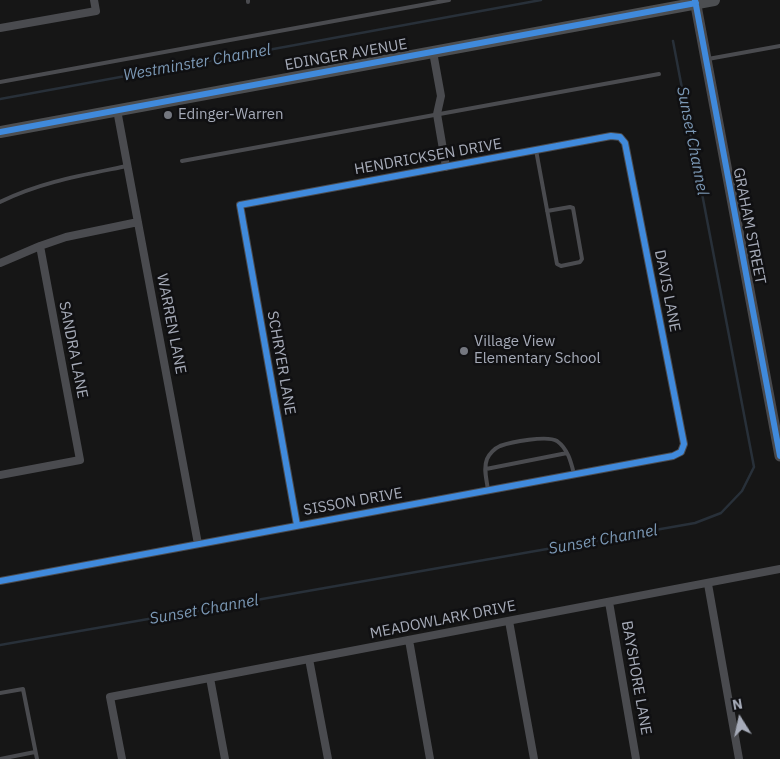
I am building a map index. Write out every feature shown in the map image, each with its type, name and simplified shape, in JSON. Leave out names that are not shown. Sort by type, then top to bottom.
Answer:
[{"type":"main road","name":"EDINGER AVENUE","points":[[0,132],[714,0]]},
{"type":"street","points":[[0,28],[96,11],[94,0]]},
{"type":"street","name":"GRAHAM STREET","points":[[696,2],[705,60],[780,456]]},
{"type":"street","points":[[433,52],[441,96],[437,114],[446,167]]},
{"type":"street","name":"WARREN LANE","points":[[117,110],[198,544]]},
{"type":"street","name":"HENDRICKSEN DRIVE","points":[[240,205],[611,136],[620,137]]},
{"type":"street","name":"DAVIS LANE","points":[[620,137],[626,143],[684,444],[681,452]]},
{"type":"street","name":"SCHRYER LANE","points":[[240,205],[297,525]]},
{"type":"street","points":[[0,263],[66,236],[138,222]]},
{"type":"street","name":"SANDRA LANE","points":[[0,475],[80,460],[40,246]]},
{"type":"street","name":"SISSON DRIVE","points":[[0,581],[673,456],[681,452]]},
{"type":"street","name":"MEADOWLARK DRIVE","points":[[122,759],[110,697],[780,569]]},
{"type":"street","points":[[708,584],[739,759]]},
{"type":"street","name":"BAYSHORE LANE","points":[[608,602],[636,759]]},
{"type":"street","points":[[509,621],[534,759]]},
{"type":"street","points":[[409,640],[430,759]]},
{"type":"street","points":[[309,659],[328,759]]},
{"type":"street","points":[[210,678],[225,759]]},
{"type":"lane","points":[[0,82],[449,0]]},
{"type":"lane","points":[[705,60],[780,46]]},
{"type":"lane","points":[[182,162],[659,74]]},
{"type":"lane","points":[[536,150],[547,211],[557,264],[560,266],[580,262],[582,259],[573,208],[547,211]]},
{"type":"lane","points":[[0,202],[33,187],[60,179],[127,166]]},
{"type":"lane","points":[[488,490],[487,458],[492,451],[500,446],[542,438],[559,442],[567,453],[574,474]]},
{"type":"lane","points":[[486,469],[567,453]]},
{"type":"lane","points":[[0,693],[23,689],[36,759]]},
{"type":"lane","points":[[0,759],[35,752]]},
{"type":"waterway","name":"Westminster Channel","points":[[0,99],[541,0]]},
{"type":"waterway","name":"Sunset Channel","points":[[0,645],[695,523],[721,513],[742,491],[754,467],[673,41]]},
{"type":"cycle path","points":[[695,0],[780,456]]},
{"type":"cycle path","points":[[0,132],[696,3]]},
{"type":"cycle path","points":[[0,581],[673,456],[681,452],[684,444],[625,143],[620,137],[611,136],[240,205],[297,525]]},
{"type":"place","name":"Edinger-Warren","points":[[168,115]]},
{"type":"place","name":"Village View Elementary School","points":[[464,351]]}]
